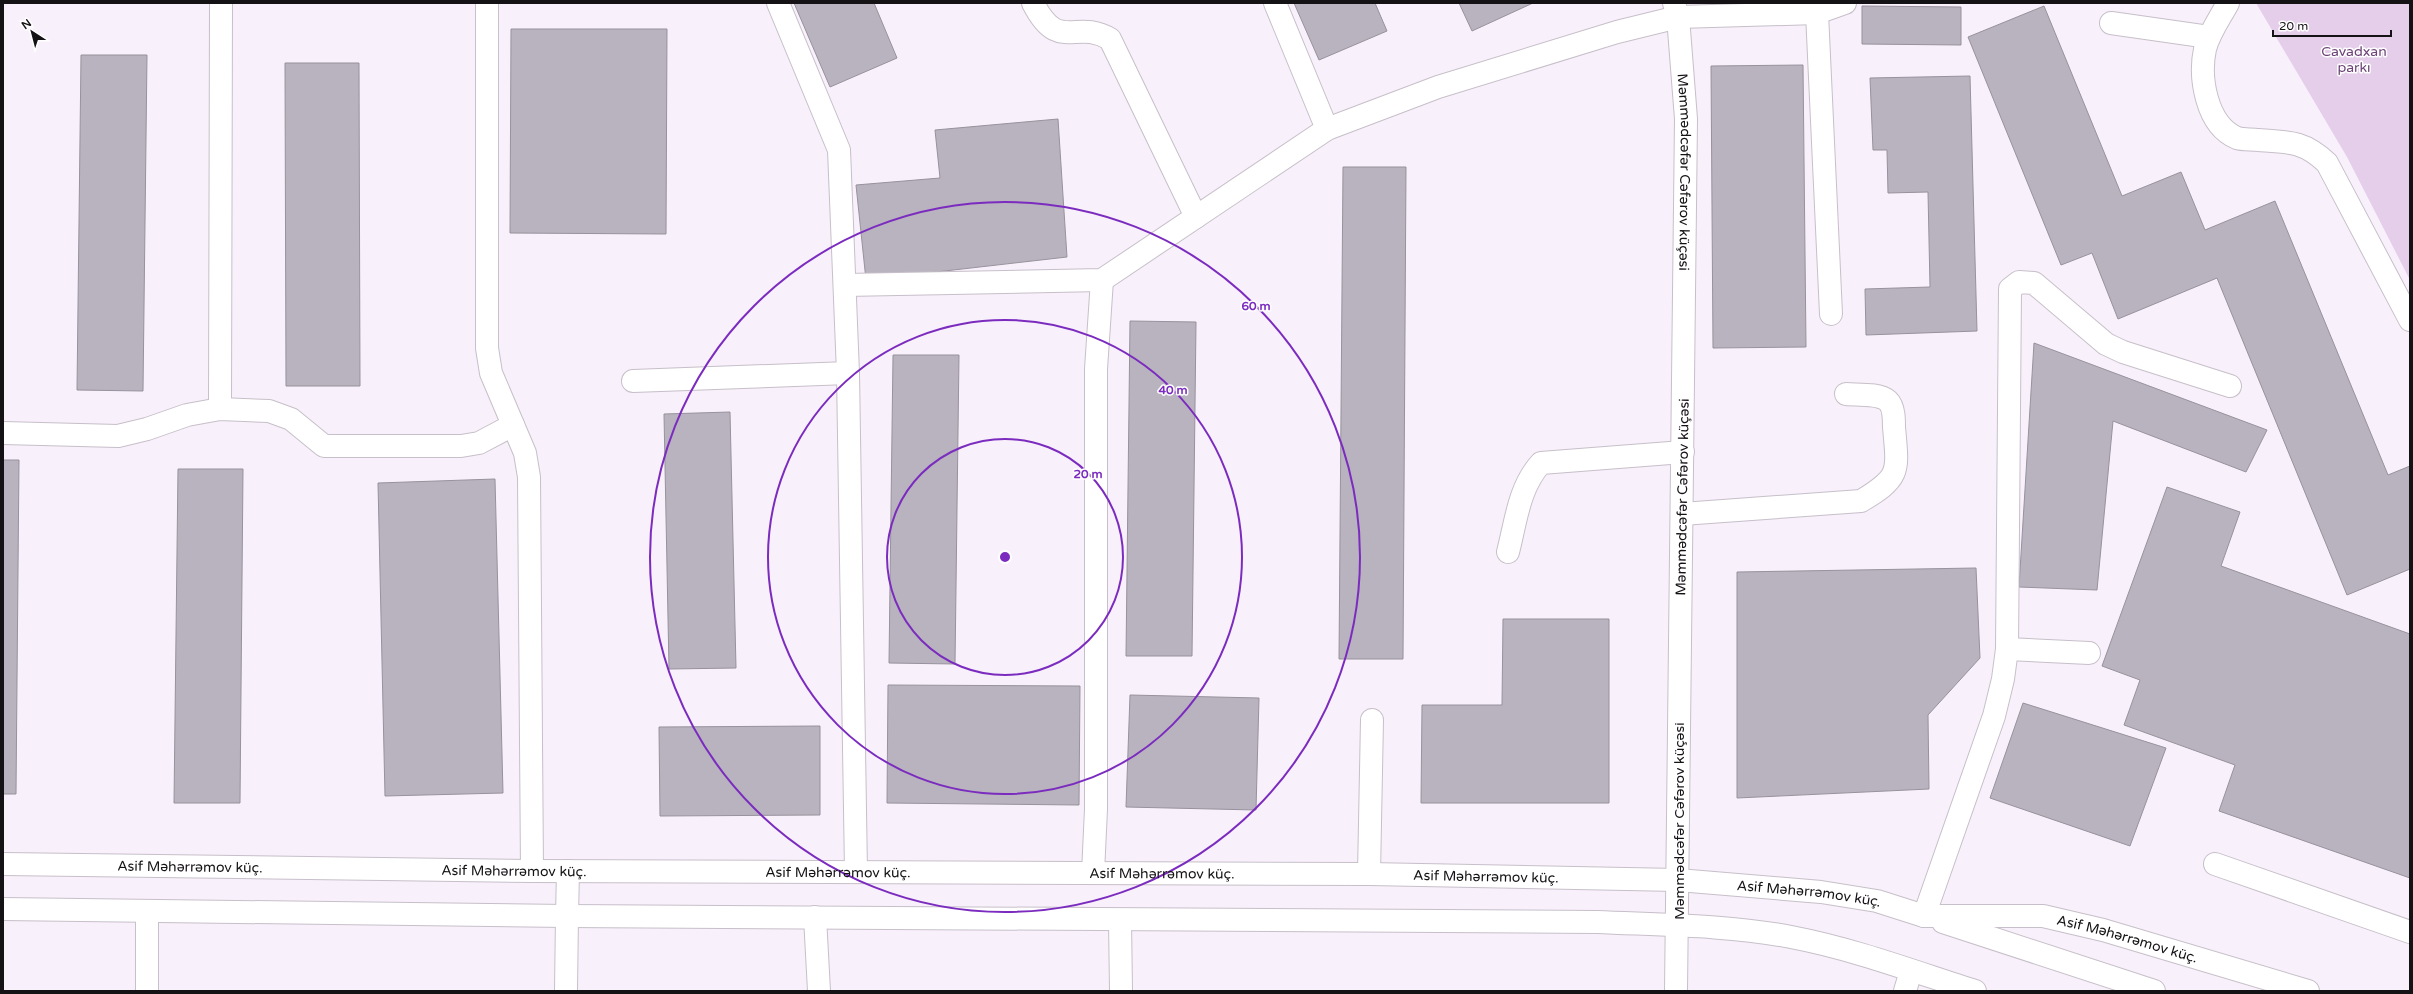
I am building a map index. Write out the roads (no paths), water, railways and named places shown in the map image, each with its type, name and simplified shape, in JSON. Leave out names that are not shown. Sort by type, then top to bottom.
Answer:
[{"type":"main road","points":[[220,409],[221,3]]},
{"type":"main road","points":[[487,3],[487,348],[490,373],[525,453],[529,478],[532,871]]},
{"type":"main road","points":[[778,3],[839,150],[848,373],[856,872]]},
{"type":"main road","points":[[1033,3],[1042,20],[1055,31],[1100,33],[1110,39],[1196,217]]},
{"type":"main road","points":[[1275,3],[1328,129]]},
{"type":"main road","points":[[845,285],[1102,280],[1328,129],[1438,87],[1618,32],[1676,10],[1817,13],[1845,3]]},
{"type":"main road","points":[[2228,3],[2209,37],[2205,50],[2203,75],[2210,108],[2224,129],[2237,138],[2297,143],[2313,150],[2328,163],[2410,320]]},
{"type":"main road","name":"Məmmədcəfər Cəfərov küçəsi","points":[[1676,10],[1686,119],[1678,926],[1676,991]]},
{"type":"main road","points":[[1817,13],[1831,314]]},
{"type":"main road","points":[[2111,23],[2209,37]]},
{"type":"main road","points":[[1093,873],[1096,810],[1096,369],[1102,280]]},
{"type":"main road","points":[[2154,991],[1924,916],[1994,716],[2003,680],[2007,649],[2010,289],[2019,282],[2034,283],[2106,344],[2124,352],[2230,386]]},
{"type":"main road","points":[[633,381],[848,373]]},
{"type":"main road","points":[[1682,514],[1861,501],[1886,486],[1898,465],[1893,410],[1888,401],[1881,397],[1846,394]]},
{"type":"main road","points":[[3,433],[118,436],[147,429],[187,416],[220,409],[269,411],[291,419],[324,446],[341,447],[461,446],[479,443],[513,425]]},
{"type":"main road","points":[[1508,552],[1524,489],[1530,474],[1541,463],[1683,452]]},
{"type":"main road","points":[[2007,649],[2089,653]]},
{"type":"main road","points":[[1369,874],[1372,720]]},
{"type":"main road","name":"Asif Məhərrəmov küç.","points":[[3,864],[532,871],[1369,874],[1678,880],[1821,892],[1877,901],[1924,916],[2043,916],[2103,930],[2308,991]]},
{"type":"main road","points":[[2215,864],[2410,932]]},
{"type":"main road","points":[[566,991],[568,871]]},
{"type":"main road","points":[[3,909],[147,912],[567,916],[1597,922],[1678,926],[1790,937],[1823,944],[1908,981],[1975,991]]},
{"type":"main road","points":[[147,912],[147,991]]},
{"type":"main road","points":[[815,918],[819,991]]},
{"type":"main road","points":[[1120,920],[1121,991]]},
{"type":"park label","name":"Cavadxan parkı","points":[[2354,60]]}]
